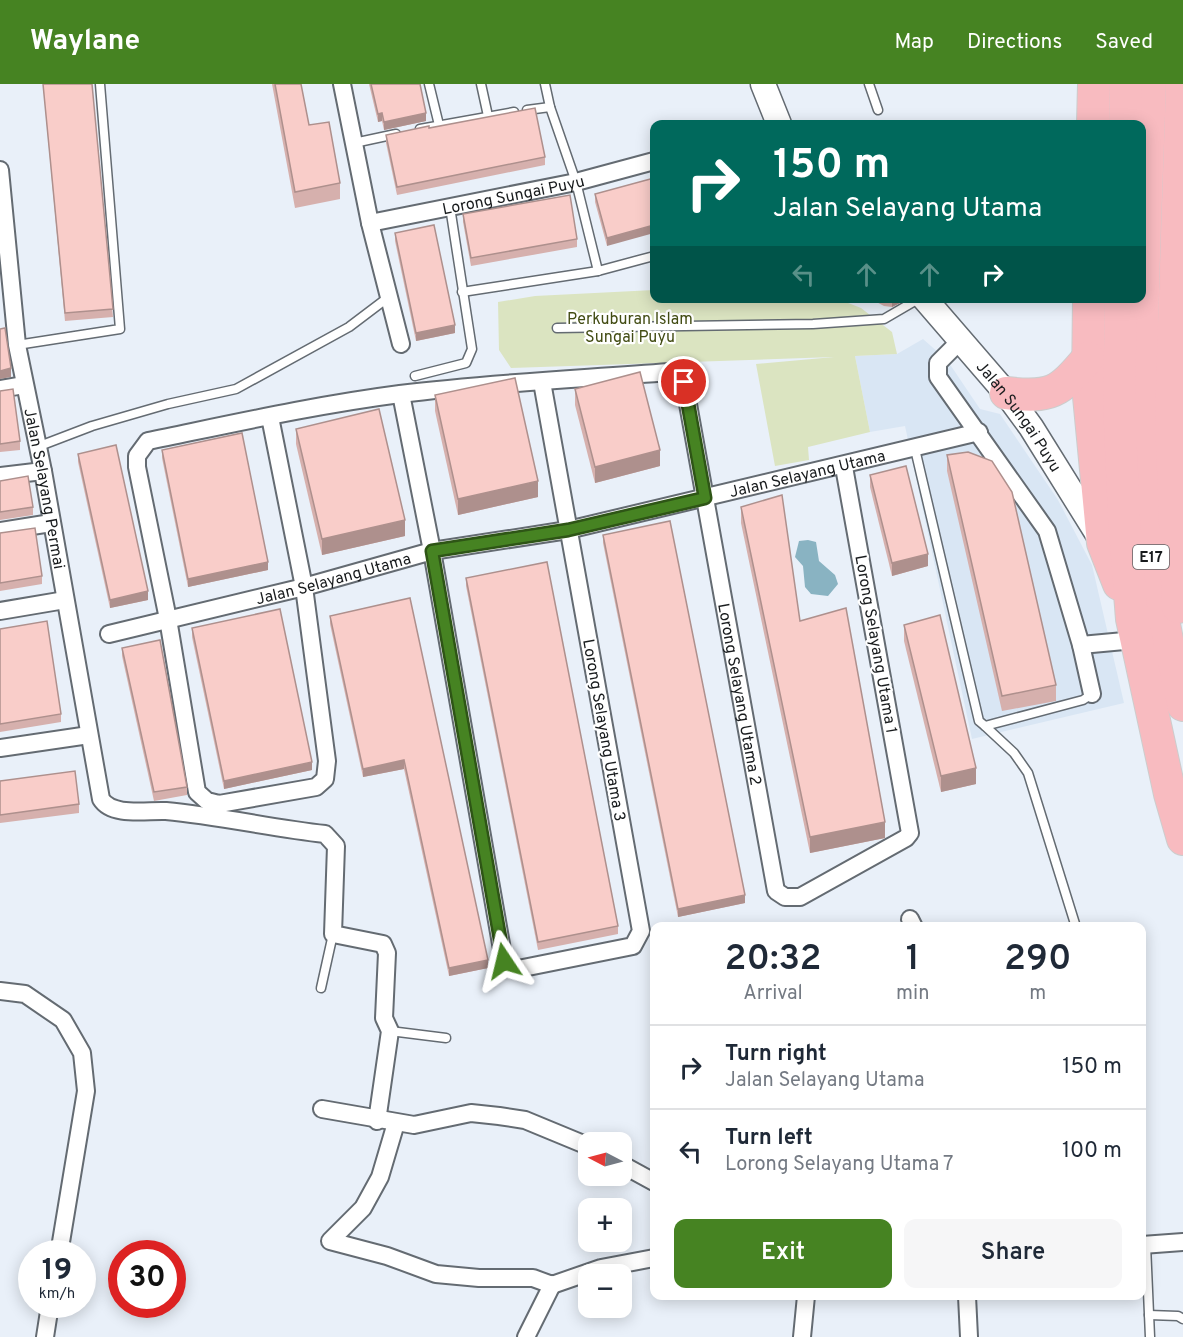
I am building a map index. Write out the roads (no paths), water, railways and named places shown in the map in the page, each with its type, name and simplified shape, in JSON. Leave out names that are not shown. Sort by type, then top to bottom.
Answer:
[{"type":"highway","points":[[1093,120],[1094,84]]},
{"type":"highway","points":[[1125,120],[1126,84]]},
{"type":"highway","name":"E17","points":[[1146,148],[1150,84]]},
{"type":"highway","points":[[1182,84],[1180,234],[1171,415],[1175,569],[1183,665]]},
{"type":"highway","points":[[1089,303],[1088,358],[1103,543],[1134,629]]},
{"type":"highway","name":"E17","points":[[1121,303],[1130,405],[1151,556],[1167,648],[1183,705]]},
{"type":"highway","name":"E17","points":[[1136,303],[1124,519],[1134,629],[1170,794],[1183,839]]},
{"type":"highway","points":[[1006,393],[1039,396],[1067,383],[1088,358]]},
{"type":"main road","points":[[763,84],[777,120]]},
{"type":"main road","name":"Jalan Sungai Puyu","points":[[927,303],[1006,393],[1031,427],[1103,543]]},
{"type":"street","points":[[342,84],[370,223],[401,344]]},
{"type":"street","name":"Lorong Sungai Puyu","points":[[370,223],[576,182],[650,162]]},
{"type":"street","name":"Jalan Selayang Permai","points":[[0,170],[7,324],[17,345],[43,471],[101,799],[105,806],[116,809],[168,812],[325,834],[336,846],[333,934]]},
{"type":"street","points":[[961,340],[938,363],[938,377],[1047,531],[1081,645],[1092,694]]},
{"type":"street","name":"Lorong Selayang Utama 2","points":[[542,382],[669,372],[684,382],[776,891]]},
{"type":"street","points":[[270,417],[304,587],[327,761],[325,779],[316,787],[219,804],[207,801],[197,792],[168,619],[137,467],[137,456],[148,441],[270,417],[401,394],[542,382]]},
{"type":"street","name":"Lorong Selayang Utama 3","points":[[432,551],[504,961],[509,966],[518,969],[633,946],[641,931],[542,382]]},
{"type":"street","points":[[0,389],[24,386]]},
{"type":"street","points":[[401,394],[432,551]]},
{"type":"street","name":"Jalan Selayang Utama","points":[[109,634],[304,587],[432,551],[568,530],[979,432]]},
{"type":"street","name":"Lorong Selayang Utama 1","points":[[776,891],[785,897],[800,897],[906,838],[910,832],[844,466]]},
{"type":"street","points":[[0,476],[43,471]]},
{"type":"street","points":[[0,531],[51,523]]},
{"type":"street","points":[[0,611],[65,600]]},
{"type":"street","points":[[1081,645],[1134,629]]},
{"type":"street","points":[[0,747],[89,735]]},
{"type":"street","points":[[333,934],[383,944],[386,948],[384,1018],[390,1030],[377,1120]]},
{"type":"street","points":[[0,990],[25,994],[63,1020],[82,1053],[86,1091],[61,1240]]},
{"type":"street","points":[[322,1109],[414,1125],[471,1113],[490,1115],[525,1120],[578,1142]]},
{"type":"street","points":[[396,1123],[380,1177],[363,1208],[330,1241],[387,1256],[436,1274],[479,1278],[533,1278],[552,1285],[601,1268],[650,1259]]},
{"type":"street","points":[[632,1170],[650,1180]]},
{"type":"street","points":[[1146,1245],[1183,1242]]},
{"type":"street","points":[[526,1337],[552,1285]]},
{"type":"street","points":[[802,1337],[806,1300]]},
{"type":"street","points":[[967,1300],[969,1337]]},
{"type":"street","points":[[45,1337],[48,1318]]},
{"type":"lane","points":[[17,345],[120,329],[100,84]]},
{"type":"lane","points":[[429,84],[439,125]]},
{"type":"lane","points":[[481,84],[488,116]]},
{"type":"lane","points":[[545,84],[550,107],[576,182],[598,271]]},
{"type":"lane","points":[[869,84],[878,110]]},
{"type":"lane","points":[[354,143],[439,125],[550,107]]},
{"type":"lane","points":[[415,376],[466,363],[472,349],[450,207]]},
{"type":"lane","points":[[462,292],[598,271],[650,257]]},
{"type":"lane","points":[[37,447],[92,426],[168,404],[236,389],[349,327],[390,296]]},
{"type":"lane","points":[[557,328],[813,324],[884,319],[913,303]]},
{"type":"lane","points":[[915,449],[979,721],[1014,753],[1028,773],[1074,922]]},
{"type":"lane","points":[[985,726],[1083,700],[1092,694]]},
{"type":"lane","points":[[321,988],[333,934]]},
{"type":"lane","points":[[390,1030],[446,1038]]},
{"type":"lane","points":[[1146,1273],[1150,1337]]},
{"type":"lane","points":[[1149,1316],[1178,1316],[1183,1319]]},
{"type":"water","points":[[799,541],[816,542],[819,561],[835,575],[838,584],[828,596],[811,594],[805,587],[803,566],[795,557]]},
{"type":"park label","name":"Perkuburan Islam Sungai Puyu","points":[[630,327]]}]
